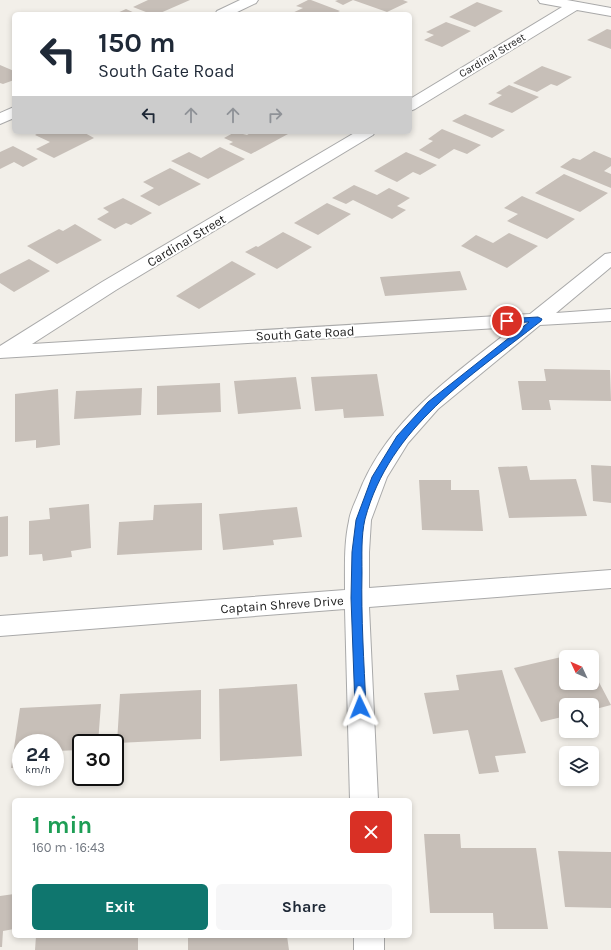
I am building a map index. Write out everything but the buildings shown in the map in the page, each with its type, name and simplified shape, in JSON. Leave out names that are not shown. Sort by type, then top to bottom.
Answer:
[{"type":"street","points":[[226,12],[251,0]]},
{"type":"street","points":[[545,0],[611,12]]},
{"type":"street","name":"Cardinal Street","points":[[412,105],[575,5]]},
{"type":"street","points":[[0,119],[12,113]]},
{"type":"street","name":"Cardinal Street","points":[[3,352],[109,286],[364,134]]},
{"type":"street","points":[[364,798],[356,598],[357,552],[360,520],[376,477],[400,438],[431,404],[538,319],[611,258]]},
{"type":"street","name":"South Gate Road","points":[[3,352],[611,315]]},
{"type":"street","name":"Captain Shreve Drive","points":[[0,626],[611,579]]},
{"type":"street","points":[[369,938],[369,950]]},
{"type":"route","points":[[360,707],[356,598],[357,552],[360,520],[376,477],[400,438],[431,404],[538,319],[507,321]]}]
